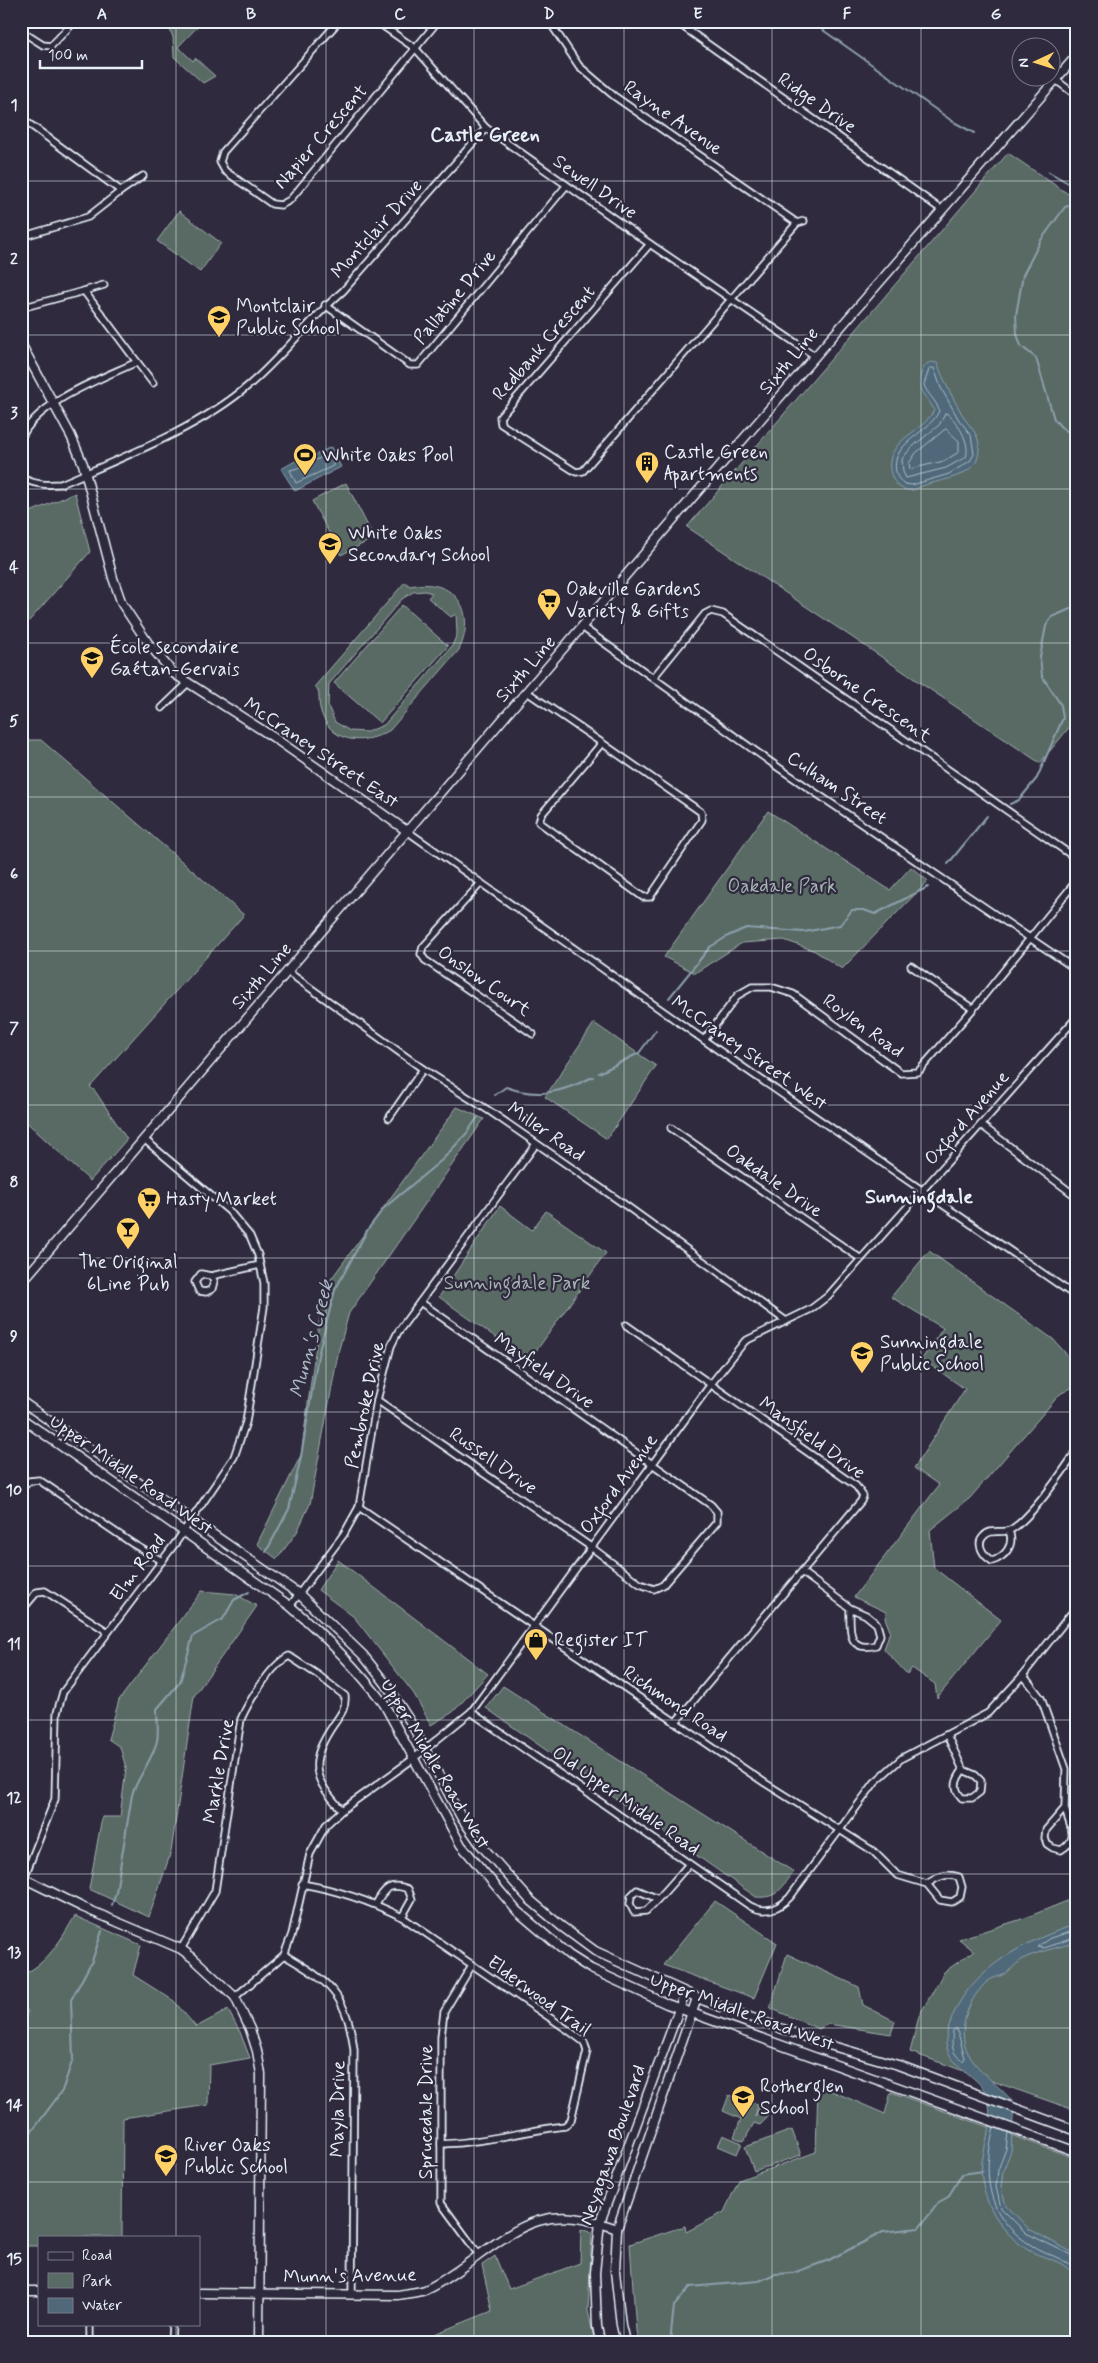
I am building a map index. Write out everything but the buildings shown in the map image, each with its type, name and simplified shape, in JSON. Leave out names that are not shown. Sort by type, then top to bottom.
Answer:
[{"type":"main road","name":"Sixth Line","points":[[1060,75],[1077,55]]},
{"type":"main road","name":"Sixth Line","points":[[21,1283],[288,972],[407,830],[815,356],[1049,88]]},
{"type":"main road","name":"McCraney Street East","points":[[21,344],[71,436],[86,473],[104,548],[122,604],[148,643],[173,673],[273,737],[407,830]]},
{"type":"main road","name":"Upper Middle Road West","points":[[21,1401],[300,1594],[363,1655],[386,1684],[425,1749],[461,1817],[480,1844],[529,1899],[595,1951],[697,1998],[822,2043],[900,2066],[1077,2131]]},
{"type":"main road","name":"Upper Middle Road West","points":[[21,1418],[290,1606],[327,1638],[368,1683],[384,1704],[461,1845],[517,1911],[591,1970],[680,2008],[1077,2152]]},
{"type":"main road","points":[[22,1877],[82,1907],[181,1949],[235,1998],[257,2051],[261,2074],[259,2342]]},
{"type":"main road","name":"Neyagawa Boulevard","points":[[600,2342],[597,2326],[595,2274],[600,2222],[685,1993]]},
{"type":"main road","name":"Neyagawa Boulevard","points":[[624,2340],[615,2271],[617,2229],[697,1998]]},
{"type":"main road","name":"Munn's Avenue","points":[[200,2293],[398,2295],[424,2290],[443,2281],[518,2228],[533,2220],[560,2216],[600,2222],[617,2229]]},
{"type":"main road","points":[[21,2291],[38,2291]]},
{"type":"street","points":[[21,31],[42,45],[51,46],[75,21]]},
{"type":"street","name":"Napier Crescent","points":[[339,21],[223,152],[220,162],[225,171],[272,204],[281,205],[290,200],[438,21]]},
{"type":"street","name":"Sewell Drive","points":[[376,21],[416,49],[486,128],[566,186],[815,356]]},
{"type":"street","name":"Rayne Avenue","points":[[548,21],[579,66],[614,96],[797,223]]},
{"type":"street","name":"Ridge Drive","points":[[675,21],[942,210]]},
{"type":"street","points":[[1060,83],[1077,96]]},
{"type":"street","points":[[21,118],[121,191]]},
{"type":"street","name":"Montclair Drive","points":[[21,477],[29,482],[44,485],[61,484],[196,422],[229,401],[292,344],[326,305],[342,291],[486,128]]},
{"type":"street","points":[[21,237],[88,217],[143,176]]},
{"type":"street","name":"Pallatine Drive","points":[[326,305],[410,365],[418,365],[566,186]]},
{"type":"street","points":[[730,299],[797,223],[804,221]]},
{"type":"street","name":"Redbank Crescent","points":[[650,244],[500,417],[501,424],[576,472],[583,471],[730,299]]},
{"type":"street","points":[[21,308],[104,285]]},
{"type":"street","points":[[84,291],[154,383]]},
{"type":"street","points":[[21,439],[25,429],[35,417],[54,405],[137,362]]},
{"type":"street","name":"Osborne Crescent","points":[[653,678],[705,614],[711,611],[723,614],[1077,859]]},
{"type":"street","name":"Culham Street","points":[[582,627],[948,884],[1077,970]]},
{"type":"street","points":[[162,708],[188,683]]},
{"type":"street","points":[[527,692],[602,743],[701,812],[702,820],[650,897],[643,897],[539,822],[541,815],[602,743]]},
{"type":"street","name":"McCraney Street West","points":[[407,830],[704,1040],[1077,1297]]},
{"type":"street","points":[[1028,938],[1077,880]]},
{"type":"street","name":"Onslow Court","points":[[481,883],[423,947],[421,954],[425,960],[533,1034]]},
{"type":"street","name":"Roylen Road","points":[[704,1040],[738,995],[752,987],[771,987],[794,994],[902,1073],[918,1072],[973,1008],[1028,938]]},
{"type":"street","points":[[911,966],[973,1008]]},
{"type":"street","name":"Miller Road","points":[[288,972],[423,1069],[637,1213],[786,1321]]},
{"type":"street","name":"Oxford Avenue","points":[[235,1998],[284,1955],[292,1934],[302,1884],[316,1840],[326,1825],[342,1810],[414,1759],[471,1712],[711,1384],[745,1341],[811,1309],[828,1296],[1077,1017]]},
{"type":"street","points":[[389,1118],[423,1069]]},
{"type":"street","points":[[981,1125],[1077,1197]]},
{"type":"street","name":"Oakdale Drive","points":[[671,1128],[861,1259]]},
{"type":"street","name":"Elm Road","points":[[22,1877],[55,1799],[57,1713],[63,1692],[192,1520],[234,1457],[246,1422],[264,1307],[264,1283],[250,1236],[229,1211],[144,1139]]},
{"type":"street","name":"Pembroke Drive","points":[[290,1606],[344,1534],[359,1507],[378,1400],[391,1346],[398,1332],[536,1144]]},
{"type":"street","points":[[211,1276],[260,1265]]},
{"type":"street","name":"Mayfield Drive","points":[[420,1302],[711,1505],[717,1512],[717,1522],[663,1585],[654,1589],[640,1584],[591,1547]]},
{"type":"street","name":"Mansfield Drive","points":[[626,1325],[861,1490],[862,1501],[675,1723]]},
{"type":"street","name":"Russell Drive","points":[[378,1400],[591,1547]]},
{"type":"street","points":[[1009,1531],[1009,1548],[1002,1558],[992,1561],[986,1557],[981,1550],[981,1541],[984,1535],[991,1531],[1009,1531],[1027,1515],[1077,1450]]},
{"type":"street","points":[[21,1489],[29,1481],[39,1480],[133,1544],[162,1561]]},
{"type":"street","name":"Richmond Road","points":[[359,1507],[765,1784],[873,1851],[897,1875],[927,1884],[940,1900],[952,1902],[960,1897],[962,1887],[959,1877],[949,1874],[937,1877],[927,1884]]},
{"type":"street","points":[[803,1573],[850,1608],[866,1615],[877,1624],[880,1635],[876,1645],[866,1648],[855,1644],[850,1635],[850,1608]]},
{"type":"street","points":[[21,1611],[37,1592],[45,1591],[108,1632]]},
{"type":"street","points":[[840,1830],[875,1782],[902,1758],[988,1713],[1023,1675],[1077,1606]]},
{"type":"street","name":"Markle Drive","points":[[181,1949],[215,1891],[241,1719],[279,1661],[289,1656],[346,1696],[346,1707],[322,1742],[318,1754],[317,1768],[317,1778],[322,1787],[342,1810]]},
{"type":"street","points":[[1023,1675],[1041,1698],[1066,1769],[1065,1808],[1073,1836],[1070,1844],[1061,1850],[1047,1844],[1046,1830],[1065,1808]]},
{"type":"street","name":"Old Upper Middle Road","points":[[471,1712],[750,1906],[766,1910],[779,1906],[790,1897],[840,1830]]},
{"type":"street","points":[[947,1736],[963,1770],[975,1775],[981,1781],[980,1792],[972,1798],[962,1798],[957,1792],[955,1784],[963,1770]]},
{"type":"street","points":[[658,1899],[637,1890],[631,1896],[630,1904],[634,1912],[646,1911],[658,1899],[689,1864]]},
{"type":"street","name":"Elderwood Trail","points":[[302,1884],[328,1889],[376,1904],[402,1917],[584,2042],[588,2051],[571,2120],[565,2126],[524,2131],[470,2144],[441,2144]]},
{"type":"street","points":[[376,1904],[382,1892],[388,1887],[397,1885],[408,1889],[412,1899],[402,1917]]},
{"type":"street","name":"Mayla Drive","points":[[284,1955],[320,1978],[333,1990],[345,2008],[352,2033],[354,2068],[352,2294]]},
{"type":"street","name":"Sprucedale Drive","points":[[472,1966],[444,2012],[441,2037],[441,2203],[479,2255]]},
{"type":"street","points":[[90,2326],[90,2342]]},
{"type":"street","points":[[171,2342],[172,2326]]},
{"type":"green space","points":[[178,21],[203,21],[178,47],[193,61],[195,58],[215,76],[203,83],[174,57],[173,37],[170,30]]},
{"type":"green space","points":[[1008,153],[1077,200],[1077,718],[1040,763],[687,527]]},
{"type":"green space","points":[[179,211],[221,243],[200,272],[157,241]]},
{"type":"green space","points":[[346,483],[374,538],[341,555],[312,501]]},
{"type":"green space","points":[[75,493],[90,552],[21,630],[21,516]]},
{"type":"green space","points":[[405,582],[410,586],[426,585],[439,587],[450,592],[458,600],[466,622],[459,650],[390,730],[369,739],[358,740],[339,735],[324,720],[318,691],[315,686]],"holes":[[[425,591],[432,593],[428,598],[451,617],[456,614],[457,634],[452,646],[384,725],[367,732],[350,731],[335,722],[328,706],[329,684],[402,599],[413,592]]]},
{"type":"green space","points":[[402,605],[448,646],[380,723],[334,683]]},
{"type":"green space","points":[[21,737],[24,740],[41,740],[244,915],[90,1087],[95,1091],[127,1139],[90,1181],[21,1117]]},
{"type":"green space","name":"Oakdale Park","points":[[768,811],[890,890],[911,867],[928,881],[842,969],[815,951],[784,940],[742,943],[695,973],[664,957]]},
{"type":"green space","points":[[594,1023],[656,1066],[607,1139],[545,1097]]},
{"type":"green space","points":[[457,1107],[484,1119],[349,1313],[339,1349],[310,1504],[297,1532],[277,1559],[257,1544],[301,1455],[320,1315],[326,1286]]},
{"type":"green space","name":"Sunningdale Park","points":[[500,1206],[532,1230],[546,1211],[606,1253],[529,1361],[439,1297]]},
{"type":"green space","points":[[929,1251],[1053,1339],[1077,1366],[1077,1385],[1060,1394],[970,1498],[930,1530],[934,1568],[1001,1620],[937,1698],[935,1684],[912,1668],[907,1674],[884,1649],[890,1631],[885,1618],[886,1612],[854,1597],[939,1485],[914,1468],[965,1389],[922,1359],[943,1328],[891,1297]]},
{"type":"green space","points":[[338,1560],[488,1674],[453,1712],[431,1725],[414,1694],[354,1617],[318,1590]]},
{"type":"green space","points":[[202,1591],[235,1594],[257,1606],[194,1696],[171,1852],[149,1917],[89,1889],[102,1817],[120,1817],[126,1768],[120,1747],[108,1739],[119,1700]]},
{"type":"green space","points":[[503,1686],[794,1872],[774,1894],[756,1897],[486,1708]]},
{"type":"green space","points":[[1077,1897],[1077,2111],[910,2052],[919,2016],[944,1972],[974,1951],[959,1939],[1025,1918]]},
{"type":"green space","points":[[715,1901],[777,1943],[754,1998],[663,1965]]},
{"type":"green space","points":[[75,1916],[141,1945],[133,1975],[174,2001],[196,2027],[228,2010],[240,2032],[250,2058],[209,2065],[208,2105],[123,2118],[122,2236],[38,2236],[38,2246],[21,2246],[21,2029],[28,2011],[21,2009],[21,1975],[38,1965],[59,1942]]},
{"type":"green space","points":[[787,1954],[859,1987],[863,2005],[895,2021],[891,2034],[828,2024],[819,2029],[770,2008]]},
{"type":"green space","points":[[818,2085],[885,2114],[891,2092],[1077,2159],[1077,2342],[639,2342],[636,2331],[630,2244],[685,2226],[686,2232],[724,2212],[739,2180],[816,2152]]},
{"type":"green space","points":[[729,2095],[758,2104],[755,2117],[760,2105],[768,2108],[767,2118],[760,2125],[754,2123],[744,2141],[734,2137],[741,2119],[723,2111]]},
{"type":"green space","points":[[792,2130],[801,2155],[754,2171],[745,2147]]},
{"type":"green space","points":[[723,2135],[742,2143],[737,2154],[718,2146]]},
{"type":"green space","points":[[581,2229],[592,2233],[588,2311],[595,2342],[421,2342],[432,2335],[492,2311],[482,2265],[495,2256],[509,2289],[580,2263]]},
{"type":"water","points":[[931,362],[937,363],[945,383],[977,437],[979,442],[978,456],[974,465],[963,473],[914,490],[906,490],[894,481],[890,471],[890,461],[897,446],[924,423],[934,410],[920,386],[921,374],[926,365]]},
{"type":"water","name":"White Oaks Pool","points":[[331,447],[341,467],[295,491],[281,469],[297,460],[299,463]]},
{"type":"water","points":[[1077,1924],[1077,1942],[1029,1956],[1005,1974],[988,1981],[970,2004],[966,2014],[963,2034],[968,2053],[972,2059],[1014,2103],[1011,2151],[1003,2171],[1001,2188],[1006,2205],[1029,2229],[1077,2255],[1077,2278],[1062,2264],[1028,2250],[1017,2242],[999,2222],[992,2210],[986,2197],[981,2170],[990,2117],[986,2093],[977,2081],[952,2059],[948,2052],[946,2041],[953,2015],[962,1998],[974,1982],[1005,1957],[1022,1947],[1058,1930]]},
{"type":"waterway","points":[[810,21],[952,121],[974,133]]},
{"type":"waterway","points":[[1049,172],[1077,188]]},
{"type":"waterway","name":"Munn's Creek","points":[[1077,203],[1065,207],[1041,240],[1023,275],[1016,315],[1017,334],[1021,346],[1036,358],[1054,419],[1061,427],[1077,438]]},
{"type":"waterway","name":"Munn's Creek","points":[[1010,804],[1019,800],[1037,778],[1063,718],[1061,705],[1042,676],[1040,657],[1046,626],[1052,617],[1077,606]]},
{"type":"waterway","name":"Munn's Creek","points":[[948,864],[987,816]]},
{"type":"waterway","name":"Munn's Creek","points":[[669,998],[710,947],[746,928],[804,932],[840,925],[852,910],[864,910],[875,914],[928,887]]},
{"type":"waterway","name":"Munn's Creek","points":[[599,1073],[639,1053],[656,1030]]},
{"type":"waterway","name":"Munn's Creek","points":[[495,1095],[506,1087],[529,1093],[561,1090],[593,1077]]},
{"type":"waterway","name":"Munn's Creek","points":[[266,1552],[289,1509],[301,1457],[318,1355],[335,1290],[368,1229],[384,1208],[443,1159],[466,1134],[478,1117]]},
{"type":"waterway","name":"Munn's Creek","points":[[112,1905],[116,1892],[132,1795],[157,1741],[157,1709],[180,1682],[193,1636],[223,1619],[234,1600],[249,1592]]},
{"type":"waterway","name":"Munn's Creek","points":[[21,2142],[30,2134],[62,2091],[73,2059],[71,2000],[92,1961],[102,1931]]},
{"type":"waterway","points":[[670,2342],[674,2306],[690,2287],[759,2281],[775,2274],[793,2273],[829,2260],[883,2232],[919,2228],[939,2202],[948,2197],[962,2174],[983,2171]]},
{"type":"place","name":"Montclair Public School","points":[[219,338]]},
{"type":"place","name":"White Oaks Pool","points":[[305,476]]},
{"type":"place","name":"Castle Green Apartments","points":[[647,484]]},
{"type":"place","name":"White Oaks Secondary School","points":[[330,565]]},
{"type":"place","name":"Oakville Gardens Variety & Gifts","points":[[549,621]]},
{"type":"place","name":"École secondaire Gaétan-Gervais","points":[[92,679]]},
{"type":"place","name":"Hasty Market","points":[[149,1220]]},
{"type":"place","name":"The Original 6Line Pub","points":[[128,1250]]},
{"type":"place","name":"Sunningdale Public School","points":[[862,1374]]},
{"type":"place","name":"Register IT","points":[[536,1661]]},
{"type":"place","name":"Rotherglen School","points":[[743,2118]]},
{"type":"place","name":"River Oaks Public School","points":[[166,2177]]},
{"type":"district","name":"Castle Green","points":[[485,135]]},
{"type":"district","name":"Sunningdale","points":[[919,1197]]}]
